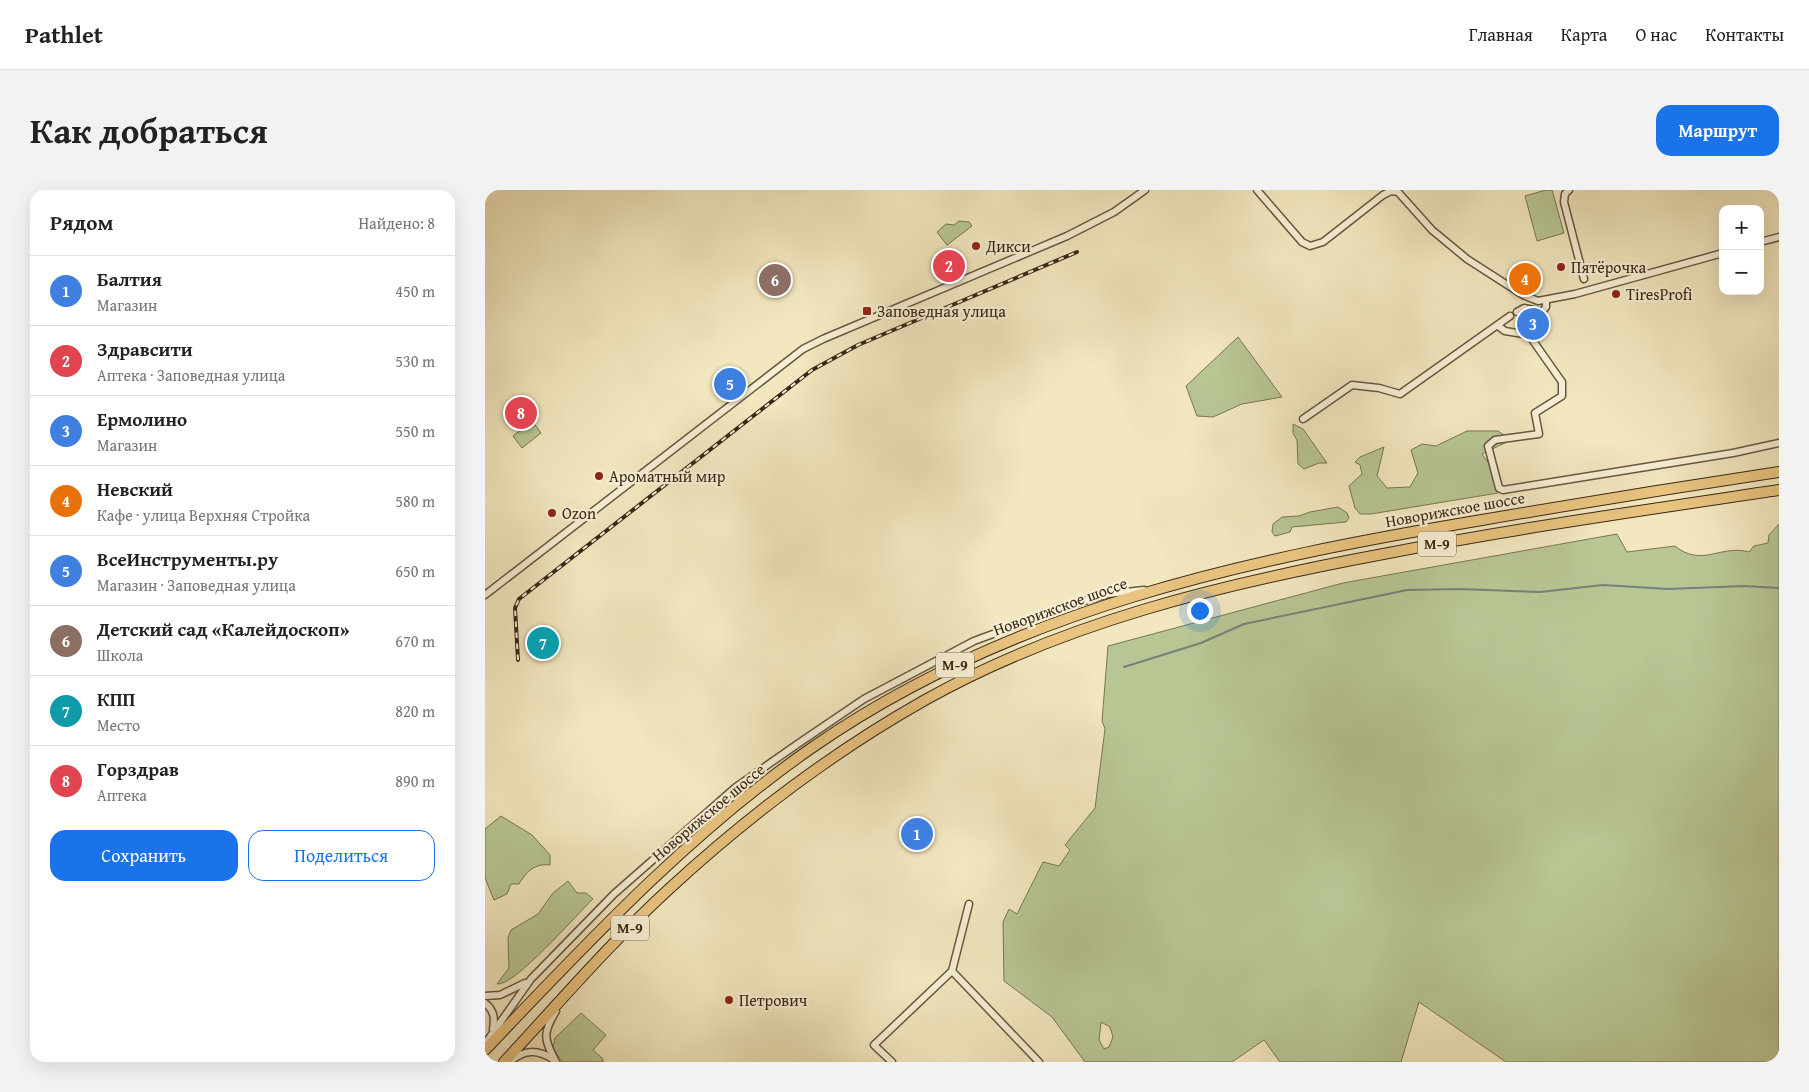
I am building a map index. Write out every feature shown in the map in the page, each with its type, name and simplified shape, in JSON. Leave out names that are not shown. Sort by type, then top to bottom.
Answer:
[{"type":"highway","name":"Новорижское шоссе","points":[[485,1050],[611,919],[700,835],[814,746],[878,707],[975,655],[1072,615],[1153,589],[1276,558],[1358,541],[1629,495],[1779,472]]},
{"type":"highway","name":"Новорижское шоссе","points":[[504,1062],[668,890],[765,808],[877,729],[970,677],[1088,629],[1146,610],[1238,584],[1440,543],[1779,490]]},
{"type":"street","points":[[485,595],[803,349],[1067,236],[1114,212],[1145,190]]},
{"type":"street","points":[[1257,190],[1302,242],[1310,246],[1323,242],[1383,195],[1391,191],[1398,192],[1432,230],[1467,259],[1523,295],[1539,301],[1575,294],[1719,254]]},
{"type":"street","points":[[1569,190],[1565,194],[1564,202],[1584,278]]},
{"type":"street","points":[[1764,241],[1779,237]]},
{"type":"street","points":[[1517,312],[1524,308],[1542,312],[1546,307],[1546,301]]},
{"type":"street","points":[[1303,419],[1352,385],[1379,388],[1400,394],[1511,316]]},
{"type":"street","points":[[1498,326],[1505,331],[1529,335],[1562,382],[1561,396],[1535,413],[1539,434],[1495,440],[1488,446],[1499,488],[1503,490],[1733,453],[1779,443]]},
{"type":"street","points":[[485,1044],[493,1030],[531,979],[614,894],[737,787],[864,699],[974,641],[1027,620],[1109,594],[1153,589]]},
{"type":"street","points":[[891,1062],[875,1045],[952,970],[969,904]]},
{"type":"street","points":[[952,970],[1039,1062]]},
{"type":"street","points":[[485,996],[500,995],[515,990],[531,979]]},
{"type":"street","name":"М-9","points":[[556,1062],[548,1048],[545,1034],[563,998]]},
{"type":"street","points":[[485,1003],[491,1009],[494,1016],[493,1030]]},
{"type":"street","name":"М-9","points":[[510,1062],[528,1052],[542,1053],[556,1062]]},
{"type":"green space","points":[[1552,190],[1564,233],[1537,241],[1525,196]]},
{"type":"green space","points":[[959,221],[969,222],[972,226],[947,245],[937,232],[946,224],[954,225]]},
{"type":"green space","points":[[1238,337],[1282,397],[1242,404],[1213,417],[1197,416],[1186,386]]},
{"type":"green space","points":[[532,421],[541,433],[522,448],[513,436]]},
{"type":"green space","points":[[1293,424],[1303,429],[1327,463],[1319,463],[1304,469],[1298,464],[1297,440],[1293,433]]},
{"type":"green space","points":[[1467,431],[1498,431],[1511,440],[1482,454],[1492,468],[1498,493],[1371,514],[1360,514],[1355,508],[1349,486],[1362,474],[1360,465],[1355,462],[1360,457],[1384,447],[1377,476],[1387,488],[1410,487],[1418,473],[1411,450],[1422,444],[1436,446]]},
{"type":"green space","points":[[1338,507],[1347,513],[1349,518],[1346,522],[1292,527],[1290,532],[1275,536],[1272,532],[1273,524],[1282,517],[1299,516]]},
{"type":"green space","points":[[1779,524],[1779,1062],[1506,1062],[1419,1002],[1401,1062],[1280,1062],[1264,1040],[1232,1062],[1085,1062],[1052,1017],[1004,981],[1003,922],[1009,909],[1017,914],[1043,862],[1059,866],[1070,850],[1065,845],[1095,808],[1105,729],[1102,721],[1108,646],[1343,583],[1617,534],[1627,552],[1675,546],[1694,555],[1739,550],[1749,552],[1754,546],[1768,543],[1769,535]],"holes":[[[1101,1022],[1110,1027],[1113,1037],[1109,1047],[1104,1049],[1099,1040]]]},
{"type":"green space","points":[[501,816],[532,835],[550,855],[550,865],[540,865],[531,869],[519,884],[511,884],[507,894],[494,900],[485,878],[485,829]]},
{"type":"green space","points":[[568,881],[577,893],[586,893],[593,899],[531,962],[505,982],[497,984],[509,968],[508,938],[511,930],[538,914],[553,893]]},
{"type":"green space","points":[[581,1013],[606,1035],[593,1050],[603,1059],[603,1062],[562,1062],[553,1048],[555,1038]]},
{"type":"waterway","points":[[1124,667],[1201,643],[1244,624],[1407,590],[1460,589],[1540,592],[1603,585],[1668,589],[1744,586],[1779,588]]},
{"type":"railway","points":[[518,660],[515,608],[519,599],[812,370],[858,345],[1077,252]]},
{"type":"place","name":"Дикси","points":[[976,246]]},
{"type":"place","name":"Здравсити","points":[[949,266]]},
{"type":"place","name":"Пятёрочка","points":[[1561,267]]},
{"type":"place","name":"Невский","points":[[1525,279]]},
{"type":"place","name":"Детский сад «Калейдоскоп»","points":[[775,280]]},
{"type":"place","name":"TiresProfi","points":[[1616,294]]},
{"type":"place","name":"Заповедная улица","points":[[867,311]]},
{"type":"place","name":"Ермолино","points":[[1533,324]]},
{"type":"place","name":"ВсеИнструменты.ру","points":[[730,384]]},
{"type":"place","name":"Горздрав","points":[[521,413]]},
{"type":"place","name":"Ароматный мир","points":[[599,476]]},
{"type":"place","name":"Ozon","points":[[552,513]]},
{"type":"place","name":"КПП","points":[[543,643]]},
{"type":"place","name":"Балтия","points":[[917,834]]},
{"type":"place","name":"Петрович","points":[[729,1000]]}]
